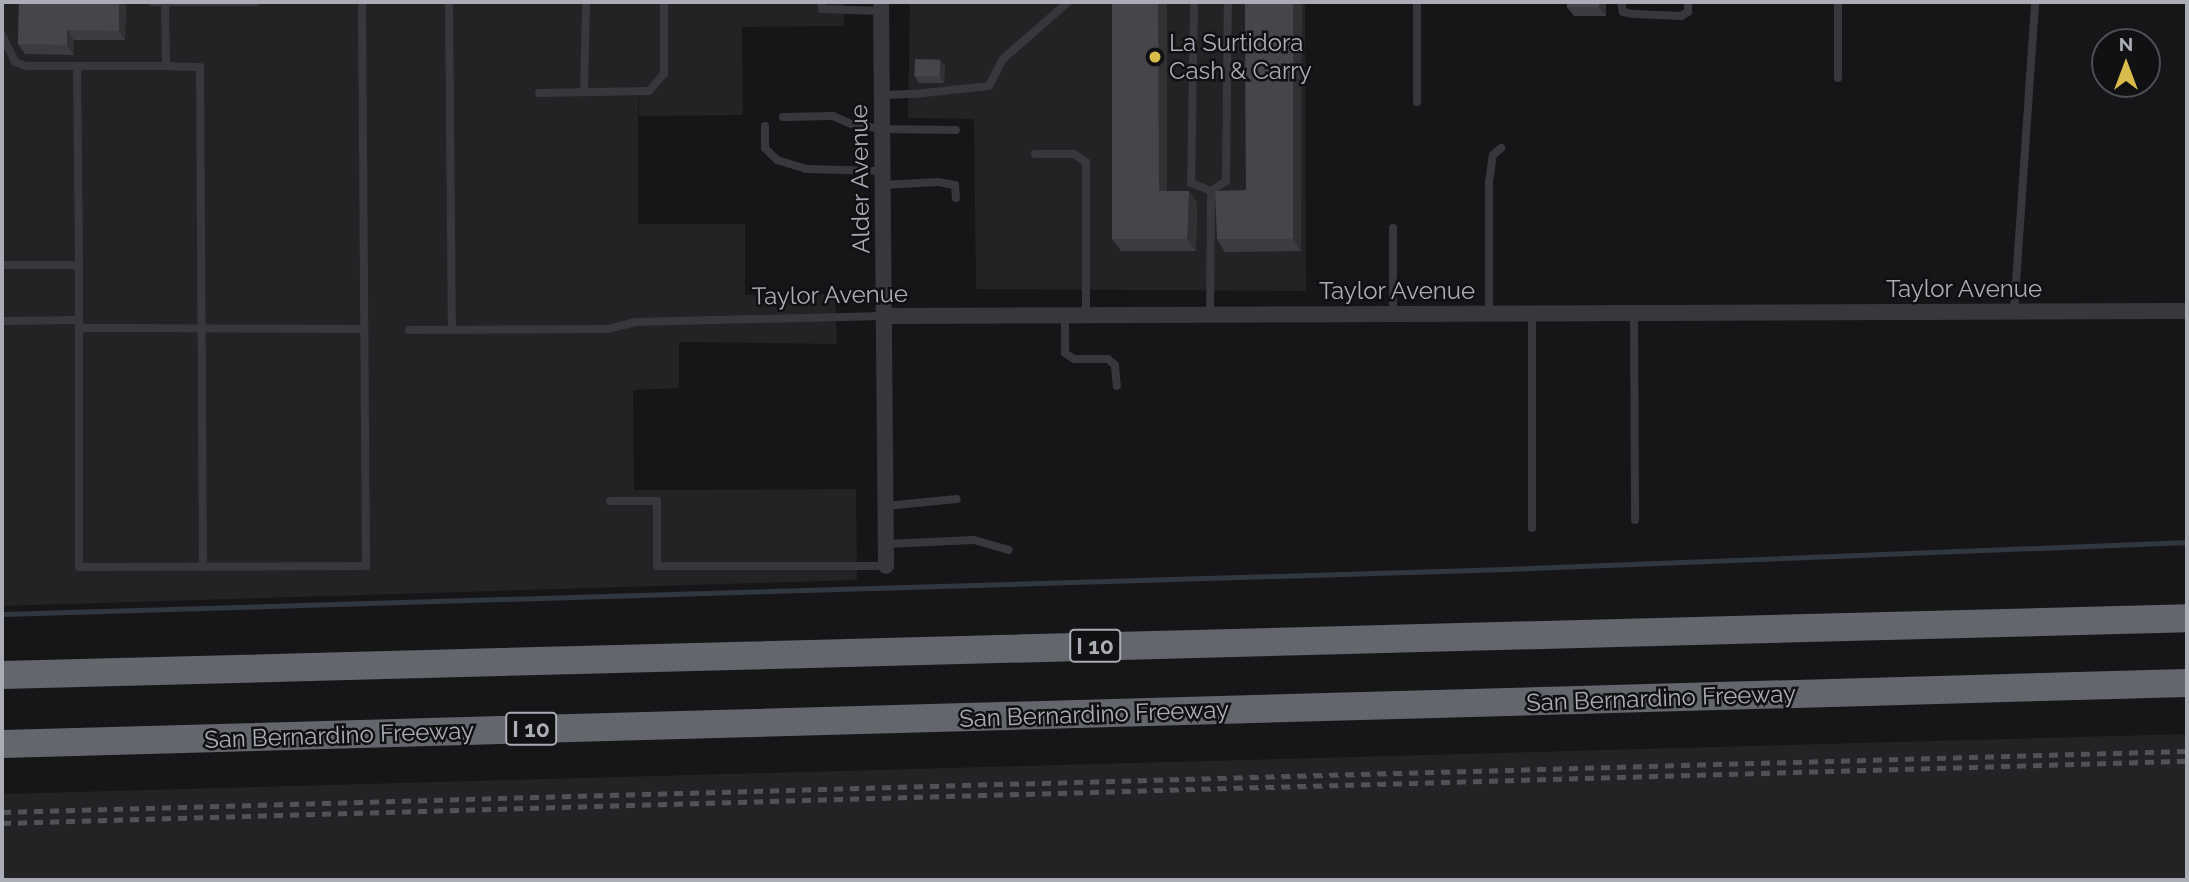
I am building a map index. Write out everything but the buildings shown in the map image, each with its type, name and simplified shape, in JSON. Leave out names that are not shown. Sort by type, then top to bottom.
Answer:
[{"type":"highway","name":"I 10","points":[[2,675],[2187,618]]},
{"type":"highway","name":"San Bernardino Freeway","points":[[2,744],[2187,683]]},
{"type":"street","name":"Alder Avenue","points":[[881,6],[886,566]]},
{"type":"street","name":"Taylor Avenue","points":[[884,316],[2187,311]]},
{"type":"lane","points":[[152,2],[256,2]]},
{"type":"lane","points":[[77,66],[79,567],[366,566],[362,2]]},
{"type":"lane","points":[[449,2],[452,329]]},
{"type":"lane","points":[[584,92],[586,2]]},
{"type":"lane","points":[[539,93],[649,91],[664,74],[664,2]]},
{"type":"lane","points":[[822,2],[822,9],[881,6]]},
{"type":"lane","points":[[882,95],[989,86],[1003,59],[1068,2]]},
{"type":"lane","points":[[1194,2],[1191,183],[1211,191]]},
{"type":"lane","points":[[1211,191],[1227,181],[1228,2]]},
{"type":"lane","points":[[1417,2],[1417,102]]},
{"type":"lane","points":[[1621,2],[1623,12],[1633,15],[1681,16],[1688,12],[1688,2]]},
{"type":"lane","points":[[1838,2],[1838,78]]},
{"type":"lane","points":[[2014,312],[2035,2]]},
{"type":"lane","points":[[165,3],[166,66]]},
{"type":"lane","points":[[2,35],[15,61],[26,66],[200,66],[203,567]]},
{"type":"lane","points":[[783,117],[833,116],[850,124],[882,129],[956,130]]},
{"type":"lane","points":[[765,126],[765,148],[777,160],[806,169],[955,185],[956,198]]},
{"type":"lane","points":[[1489,314],[1489,182],[1493,155],[1502,148]]},
{"type":"lane","points":[[1035,154],[1074,154],[1086,162],[1086,315]]},
{"type":"lane","points":[[1210,315],[1211,191]]},
{"type":"lane","points":[[1393,314],[1394,228]]},
{"type":"lane","points":[[2,265],[79,265]]},
{"type":"lane","points":[[1634,313],[1635,520]]},
{"type":"lane","points":[[1532,314],[1532,528]]},
{"type":"lane","points":[[1065,315],[1065,353],[1074,359],[1108,359],[1115,365],[1117,386]]},
{"type":"lane","name":"Taylor Avenue","points":[[409,330],[608,329],[636,322],[884,316]]},
{"type":"lane","points":[[2,321],[201,328],[364,329]]},
{"type":"lane","points":[[885,506],[957,499]]},
{"type":"lane","points":[[610,501],[657,501],[657,566],[886,566]]},
{"type":"lane","points":[[886,544],[974,540],[1009,550]]},
{"type":"shaded area","points":[[2,2],[844,2],[844,26],[742,27],[743,115],[639,116],[638,62],[638,224],[745,224],[745,295],[835,294],[837,344],[679,342],[679,388],[633,390],[634,490],[856,489],[857,580],[2,606]]},
{"type":"shaded area","points":[[910,2],[1305,2],[1306,291],[976,289],[974,119],[908,118]]},
{"type":"shaded area","points":[[2187,734],[2187,880],[2,880],[2,794]]},
{"type":"waterway","points":[[2,614],[1506,569],[2187,542]]},
{"type":"railway","points":[[2,812],[2187,751]]},
{"type":"railway","points":[[2,823],[2187,761]]},
{"type":"place","name":"La Surtidora Cash & Carry","points":[[1155,57]]}]
